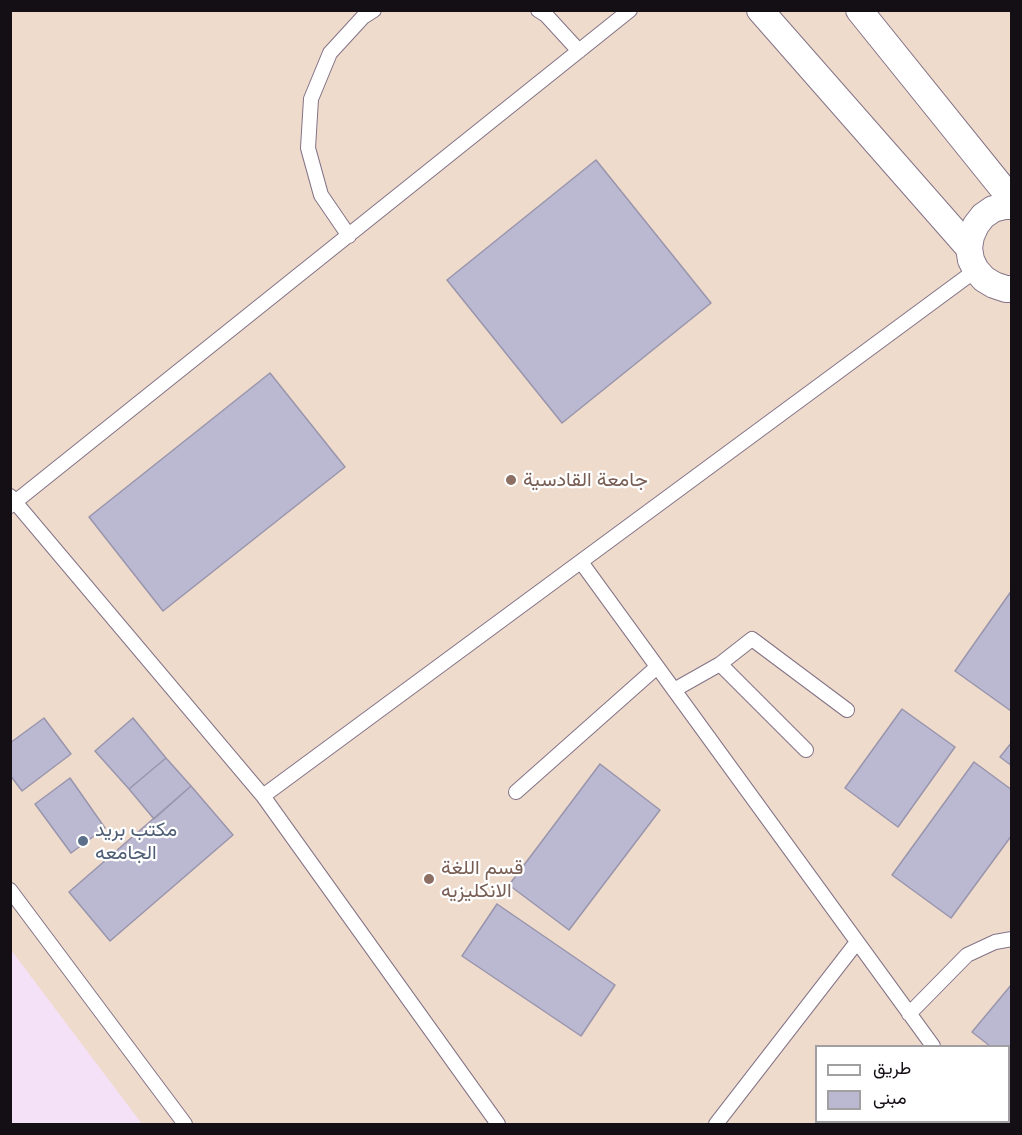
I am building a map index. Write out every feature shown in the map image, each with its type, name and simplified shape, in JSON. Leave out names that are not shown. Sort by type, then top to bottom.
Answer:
[{"type":"street","points":[[760,10],[988,273]]},
{"type":"street","points":[[859,10],[1011,200]]},
{"type":"street","points":[[1011,206],[993,209],[983,216],[971,236],[988,273],[1011,309]]},
{"type":"lane","points":[[349,236],[321,195],[308,148],[311,99],[330,53],[363,17],[374,10]]},
{"type":"lane","points":[[538,10],[546,15],[579,51]]},
{"type":"lane","points":[[498,1125],[263,796],[12,501],[349,236],[630,10]]},
{"type":"lane","points":[[263,796],[580,562],[988,273]]},
{"type":"lane","points":[[580,562],[932,1045]]},
{"type":"lane","points":[[674,690],[720,664],[752,639],[847,710]]},
{"type":"lane","points":[[720,664],[806,750]]},
{"type":"lane","points":[[516,792],[657,667]]},
{"type":"lane","points":[[10,890],[185,1125]]},
{"type":"lane","points":[[909,1014],[968,955],[995,942],[1011,939]]},
{"type":"lane","points":[[716,1125],[857,942]]},
{"type":"shaded area","name":"جامعة القادسية","points":[[11,11],[1011,11],[1011,1124],[142,1124],[11,950]]},
{"type":"building","points":[[596,160],[711,303],[562,423],[447,280]]},
{"type":"building","points":[[270,373],[345,467],[163,611],[89,517]]},
{"type":"building","points":[[1012,590],[1012,710],[1011,711],[955,671]]},
{"type":"building","points":[[902,709],[955,747],[898,827],[845,788]]},
{"type":"building","points":[[44,718],[71,754],[22,791],[10,775],[10,743]]},
{"type":"building","points":[[133,718],[166,758],[129,789],[95,751]]},
{"type":"building","points":[[1012,742],[1012,766],[1000,757]]},
{"type":"building","points":[[166,758],[191,786],[154,819],[129,789]]},
{"type":"building","points":[[974,762],[1012,790],[1012,835],[951,918],[892,875]]},
{"type":"building","points":[[600,764],[660,810],[569,930],[509,885]]},
{"type":"building","points":[[70,778],[105,828],[71,853],[35,804]]},
{"type":"building","points":[[191,786],[233,835],[110,941],[69,892]]},
{"type":"building","points":[[497,904],[615,985],[581,1036],[462,956]]},
{"type":"building","points":[[1012,984],[1012,1064],[1010,1063],[1010,1045],[989,1045],[972,1032]]},
{"type":"place","name":"جامعة القادسية","points":[[511,480]]},
{"type":"place","name":"مكتب بريد الجامعه","points":[[83,841]]},
{"type":"place","name":"قسم اللغة الانكليزيه","points":[[429,879]]}]
